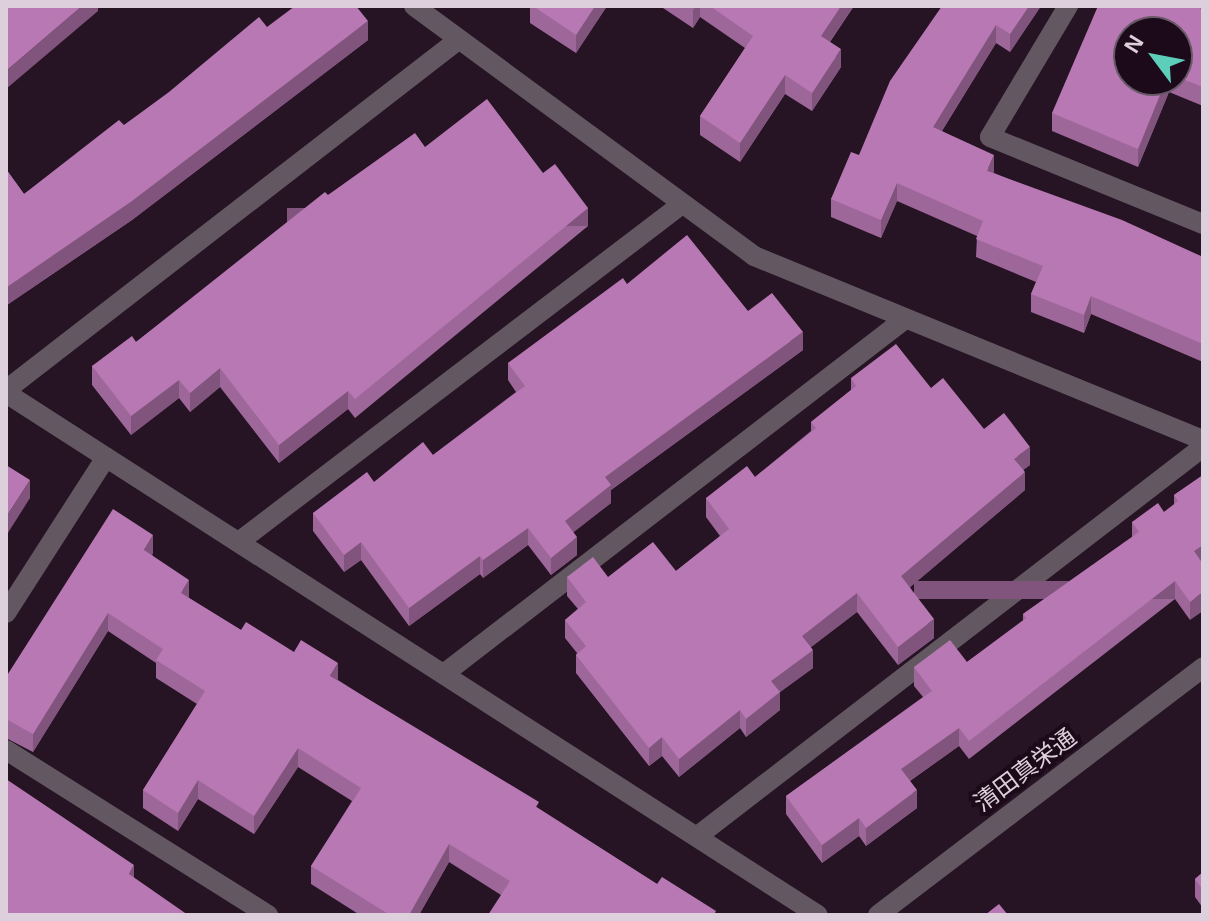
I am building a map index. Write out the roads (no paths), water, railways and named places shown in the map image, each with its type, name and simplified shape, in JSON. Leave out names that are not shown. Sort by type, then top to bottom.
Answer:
[{"type":"street","points":[[414,6],[754,256],[1203,440]]},
{"type":"street","points":[[1068,6],[990,137],[1203,224]]},
{"type":"street","points":[[458,40],[6,392],[699,835],[818,915]]},
{"type":"street","points":[[240,541],[682,204]]},
{"type":"street","points":[[445,673],[905,319]]},
{"type":"street","points":[[699,835],[1203,447]]},
{"type":"street","points":[[6,613],[106,457]]},
{"type":"street","name":"清田真栄通","points":[[878,915],[1203,667]]},
{"type":"street","points":[[6,750],[268,915]]}]
